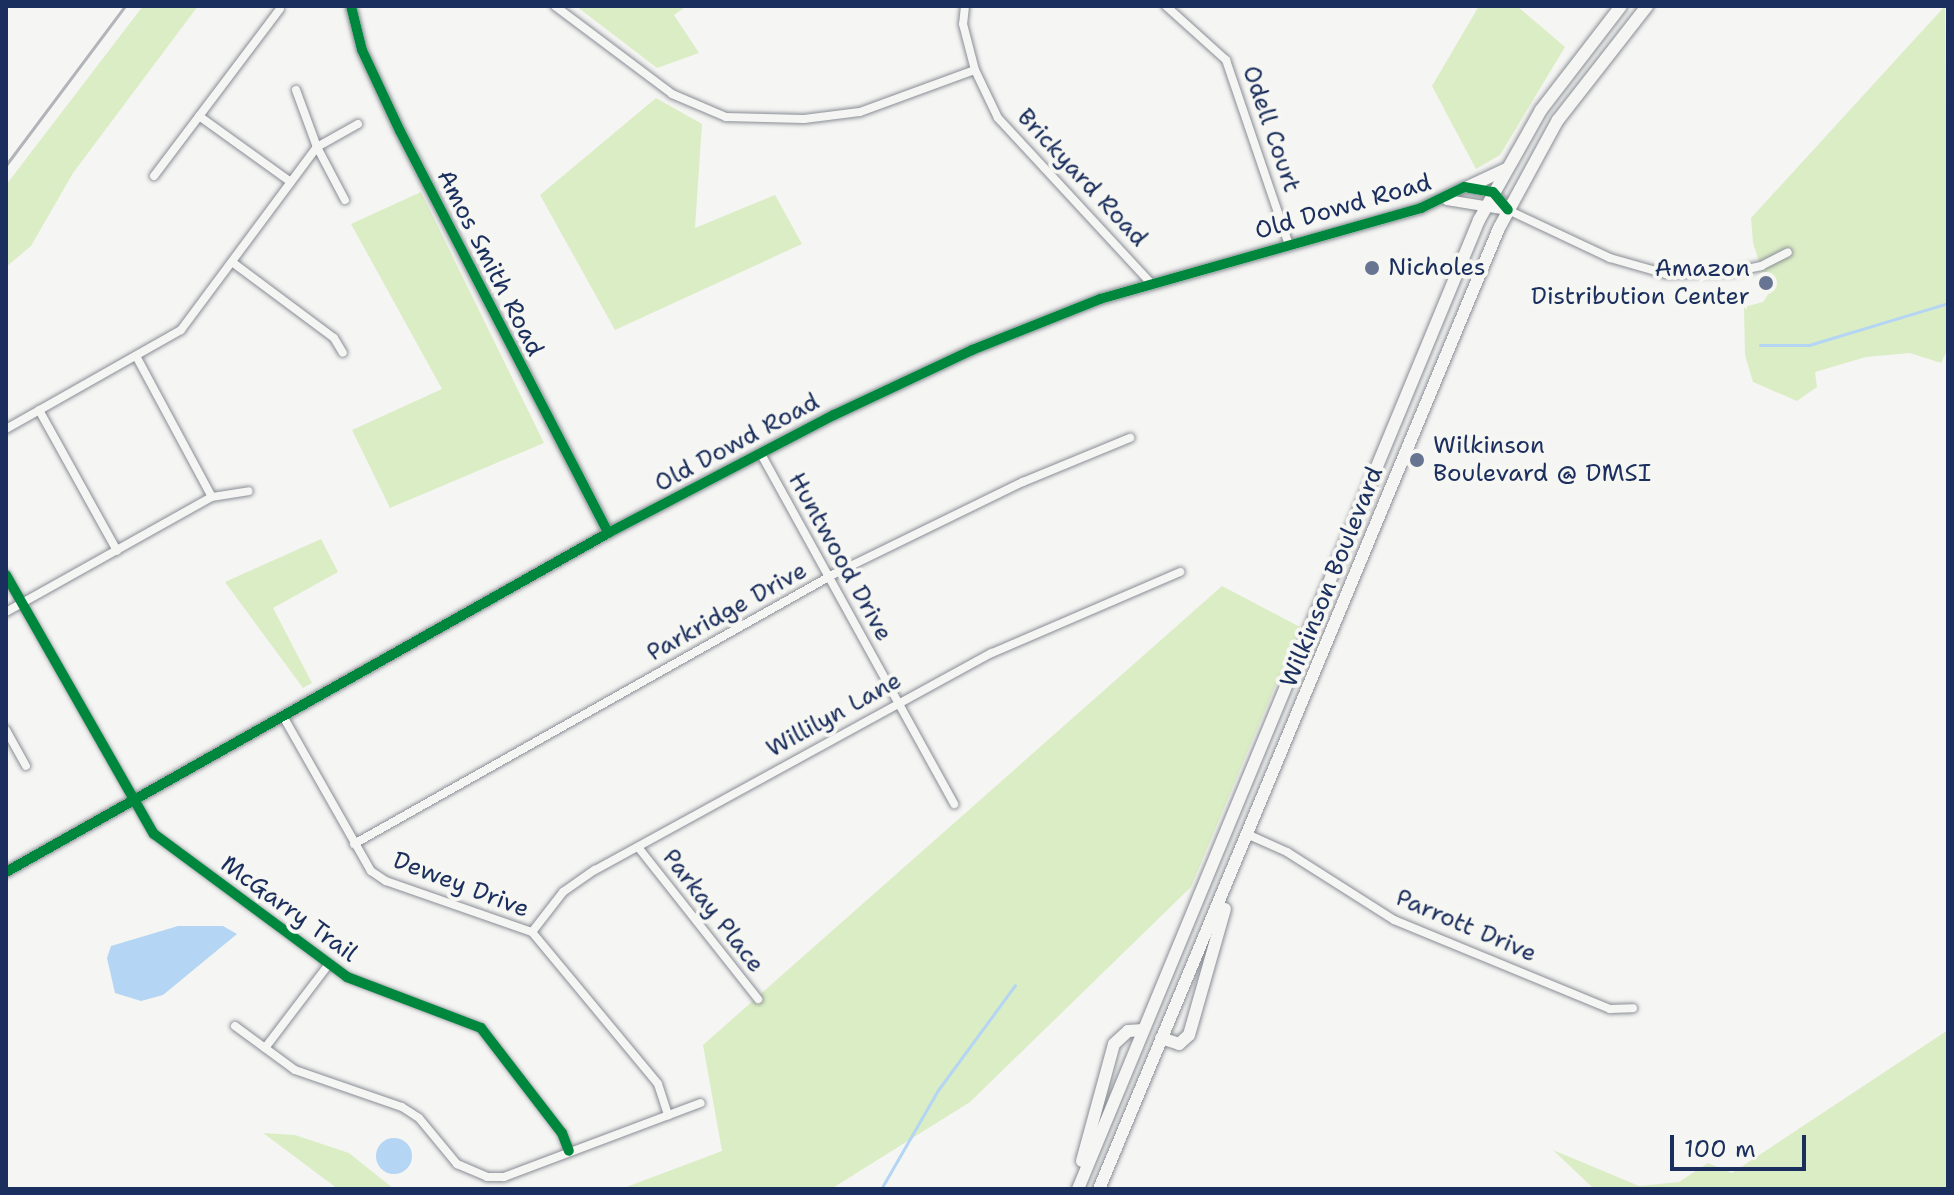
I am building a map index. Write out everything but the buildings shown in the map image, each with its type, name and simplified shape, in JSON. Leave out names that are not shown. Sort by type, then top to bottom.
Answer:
[{"type":"main road","name":"Wilkinson Boulevard","points":[[1076,1189],[1486,207],[1564,76],[1621,6]]},
{"type":"main road","name":"Wilkinson Boulevard","points":[[1099,1189],[1242,854],[1508,210],[1565,109],[1647,6]]},
{"type":"main road","points":[[1468,187],[1506,169]]},
{"type":"main road","points":[[1161,1038],[1179,1044],[1189,1035],[1242,854]]},
{"type":"main road","points":[[1076,1189],[1114,1044],[1128,1031],[1143,1030]]},
{"type":"street","name":"Amos Smith Road","points":[[351,6],[362,50],[400,131],[608,533]]},
{"type":"street","points":[[555,6],[672,94],[726,117],[794,119],[860,112],[975,70]]},
{"type":"street","name":"Brickyard Road","points":[[965,6],[975,70],[1007,131],[1151,283]]},
{"type":"street","name":"Odell Court","points":[[1166,6],[1226,60],[1288,242]]},
{"type":"street","points":[[154,176],[280,9]]},
{"type":"street","points":[[296,90],[317,147],[345,200]]},
{"type":"street","points":[[199,116],[291,182]]},
{"type":"street","points":[[6,429],[181,330],[317,147],[358,124]]},
{"type":"street","name":"Old Dowd Road","points":[[6,872],[608,533],[972,350],[1151,283],[1445,200],[1468,187],[1493,192],[1508,210]]},
{"type":"street","name":"Old Dowd Road","points":[[1445,200],[1508,210],[1610,258],[1666,274],[1733,272],[1761,266],[1788,252]]},
{"type":"street","points":[[232,262],[334,338],[343,353]]},
{"type":"street","points":[[136,356],[212,497]]},
{"type":"street","points":[[39,410],[117,551]]},
{"type":"street","name":"Parkridge Drive","points":[[354,844],[828,578],[996,494],[1130,438]]},
{"type":"street","name":"Huntwood Drive","points":[[761,454],[954,804]]},
{"type":"street","points":[[6,612],[212,497],[249,491]]},
{"type":"street","name":"Willilyn Lane","points":[[532,932],[563,892],[638,847],[1020,639],[1180,572]]},
{"type":"street","name":"McGarry Trail","points":[[6,575],[132,803],[154,834],[357,982],[469,1019],[481,1028],[562,1133],[569,1151]]},
{"type":"street","name":"Dewey Drive","points":[[284,718],[371,871],[386,881],[532,932],[658,1084],[668,1115]]},
{"type":"street","points":[[6,730],[26,766]]},
{"type":"street","name":"Parrott Drive","points":[[1249,835],[1287,852],[1394,920],[1610,1009],[1633,1008]]},
{"type":"street","name":"Parkay Place","points":[[638,847],[758,999]]},
{"type":"street","points":[[265,1048],[329,964]]},
{"type":"street","points":[[235,1026],[295,1070],[402,1107],[472,1173],[504,1177],[701,1103]]},
{"type":"street","points":[[1143,1030],[1161,1038]]},
{"type":"green space","points":[[143,6],[198,6],[73,173],[31,246],[6,267],[6,185]]},
{"type":"green space","points":[[576,6],[687,6],[674,15],[699,53],[657,68]]},
{"type":"green space","points":[[1479,6],[1517,6],[1565,47],[1500,155],[1476,169],[1432,86]]},
{"type":"green space","points":[[1945,6],[1948,349],[1941,363],[1910,353],[1866,357],[1815,372],[1817,387],[1797,401],[1753,382],[1745,355],[1744,307],[1763,302],[1769,293],[1753,243],[1751,218]]},
{"type":"green space","points":[[656,98],[702,124],[695,228],[775,195],[802,244],[615,330],[540,195]]},
{"type":"green space","points":[[421,192],[544,443],[390,508],[352,430],[442,389],[351,224]]},
{"type":"green space","points":[[321,539],[338,572],[273,608],[312,683],[303,688],[225,582]]},
{"type":"green space","points":[[1222,586],[1300,627],[1191,887],[970,1102],[831,1189],[621,1189],[722,1151],[703,1045]]},
{"type":"green space","points":[[1948,1030],[1948,1189],[1594,1189],[1553,1150],[1639,1186],[1679,1182],[1708,1163],[1732,1173]]},
{"type":"green space","points":[[263,1133],[295,1135],[349,1153],[394,1189],[338,1189]]},
{"type":"water","points":[[178,926],[223,926],[237,934],[163,995],[141,1001],[115,993],[107,958],[111,946]]},
{"type":"water","points":[[394,1138],[407,1143],[412,1156],[407,1169],[394,1174],[381,1169],[376,1156],[381,1143]]},
{"type":"waterway","points":[[1760,345],[1809,345],[1948,303]]},
{"type":"waterway","points":[[881,1189],[938,1090],[1015,985]]},
{"type":"railway","points":[[6,165],[125,6]]},
{"type":"cycle path","points":[[351,6],[362,50],[400,131],[608,533]]},
{"type":"cycle path","points":[[6,872],[608,533],[834,415],[972,350],[1100,299],[1421,208],[1464,187],[1493,192],[1508,210]]},
{"type":"cycle path","points":[[6,575],[154,834],[347,977],[481,1028],[562,1133],[569,1151]]},
{"type":"place","name":"Nicholes","points":[[1372,268]]},
{"type":"place","name":"Amazon Distribution Center","points":[[1766,283]]},
{"type":"place","name":"Wilkinson Boulevard @ DMSI","points":[[1417,460]]}]
